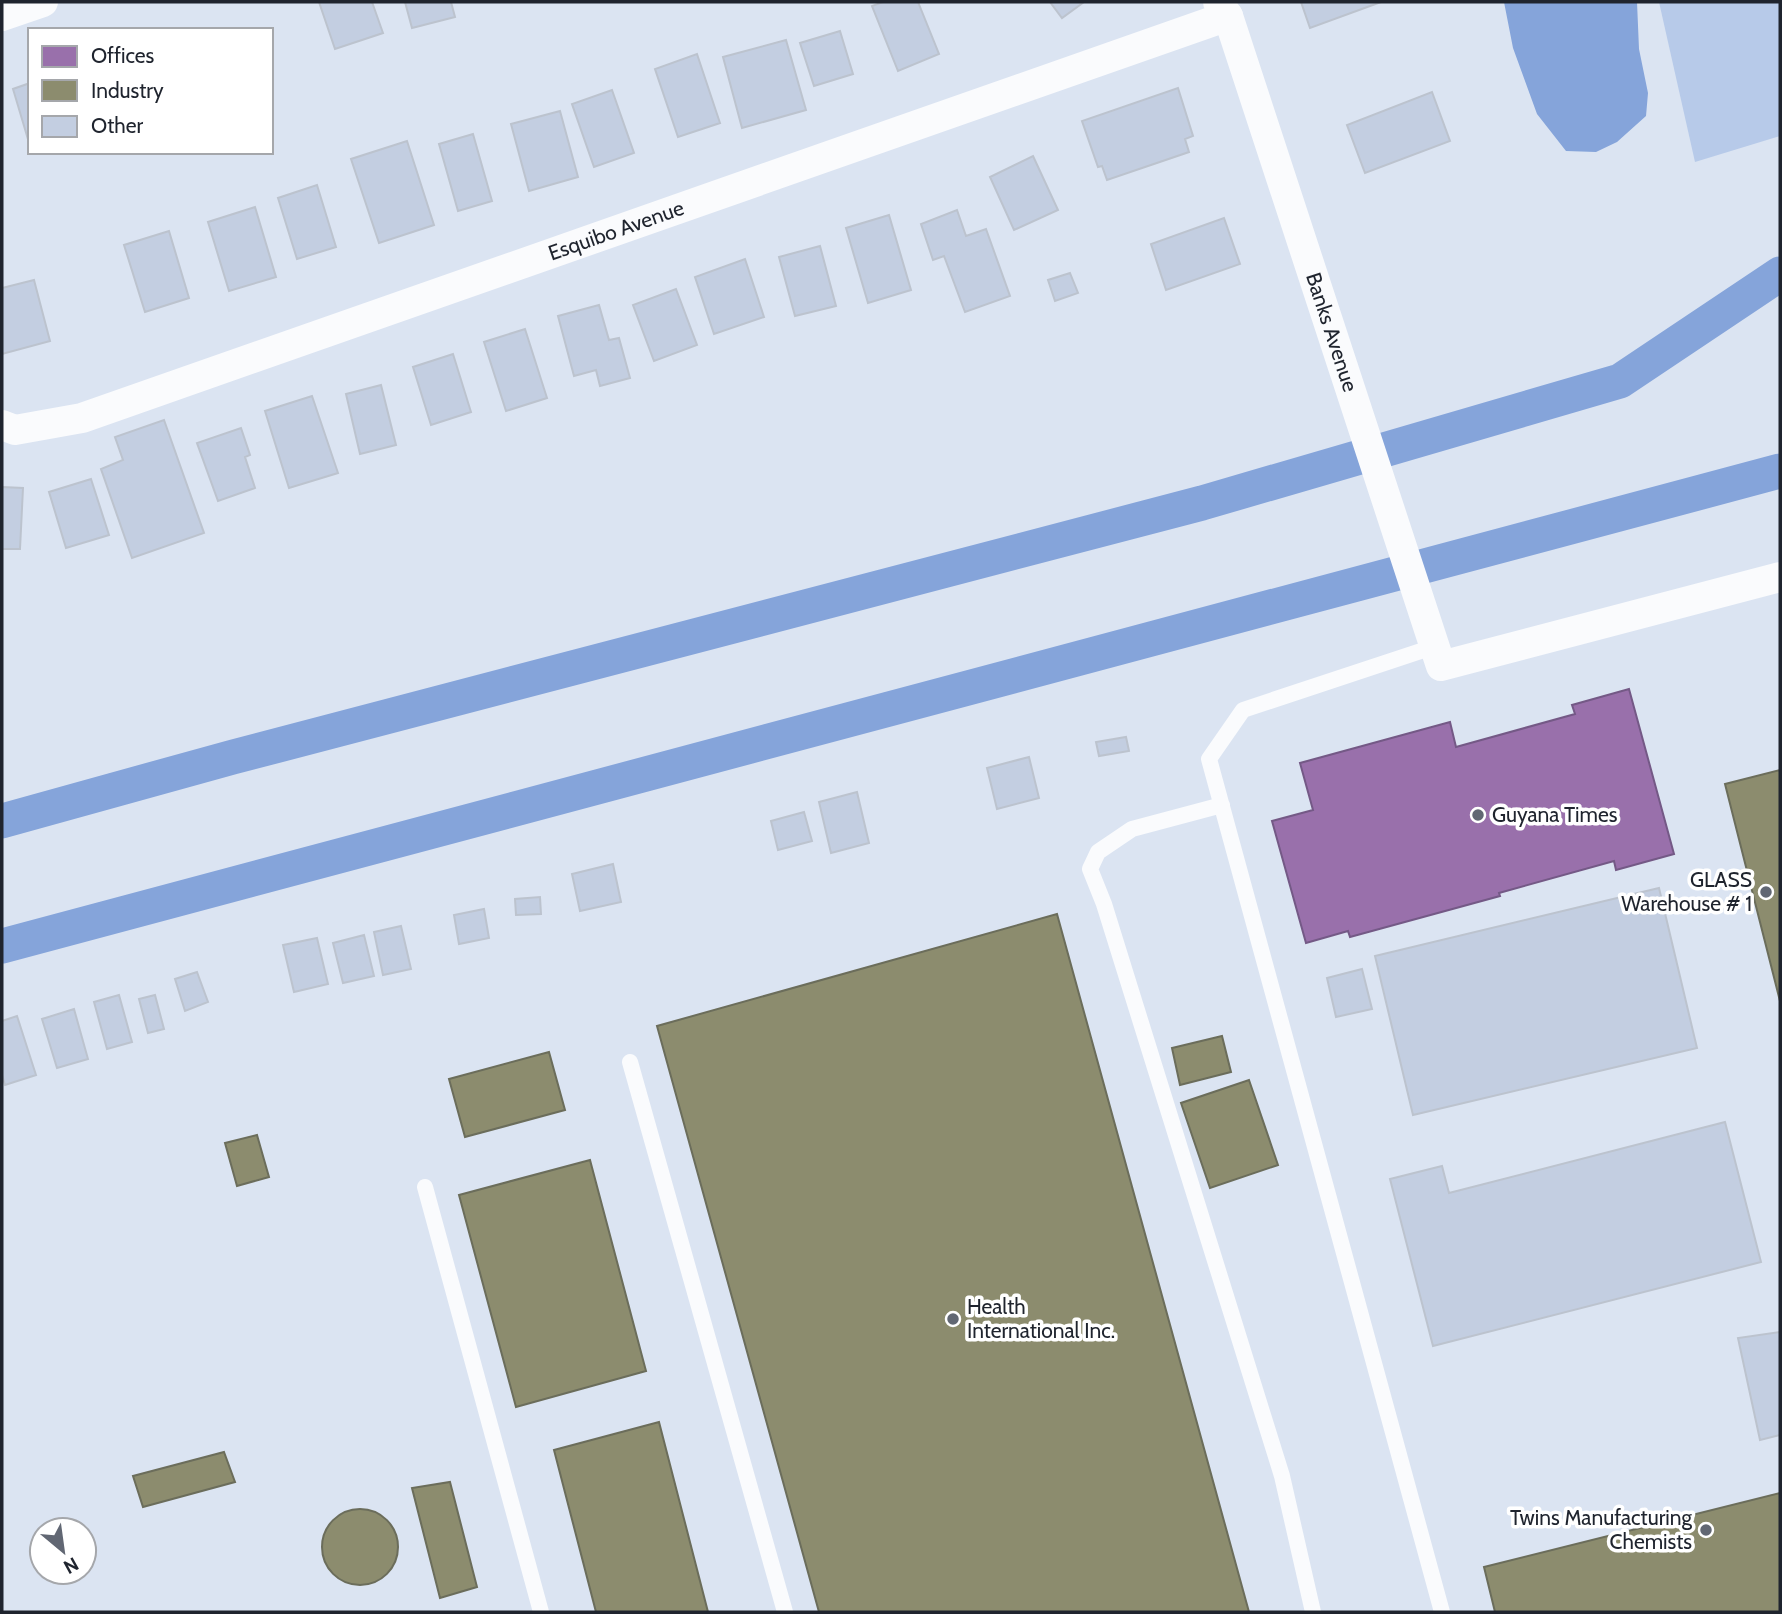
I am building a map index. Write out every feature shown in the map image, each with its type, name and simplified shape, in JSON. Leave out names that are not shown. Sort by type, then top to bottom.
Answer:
[{"type":"street","points":[[2,16],[43,2]]},
{"type":"street","name":"Esquibo Avenue","points":[[2,425],[15,430],[82,418],[1223,9]]},
{"type":"street","name":"Banks Avenue","points":[[1223,9],[1437,656]]},
{"type":"street","points":[[1437,656],[1780,577]]},
{"type":"lane","points":[[1437,656],[1242,710],[1209,758],[1442,1612]]},
{"type":"lane","points":[[1222,805],[1132,829],[1098,852],[1090,869],[1104,904],[1282,1476],[1312,1612]]},
{"type":"lane","points":[[630,1062],[785,1612]]},
{"type":"lane","points":[[425,1187],[541,1612]]},
{"type":"shaded area","points":[[1659,2],[1780,2],[1780,136],[1695,162]]},
{"type":"water","points":[[1504,2],[1637,2],[1639,49],[1648,93],[1646,116],[1617,142],[1596,152],[1566,151],[1537,114],[1513,48]]},
{"type":"building: Offices","name":"Guyana Times","points":[[1629,689],[1674,854],[1616,870],[1614,861],[1350,937],[1348,931],[1306,943],[1272,821],[1313,810],[1300,763],[1450,722],[1456,747],[1575,714],[1572,705]]},
{"type":"building: Industry","name":"GLASS Warehouse # 1","points":[[1780,770],[1780,1001],[1725,784]]},
{"type":"building: Industry","name":"Health International Inc.","points":[[1057,914],[1249,1612],[819,1612],[657,1026]]},
{"type":"building: Industry","points":[[1222,1036],[1231,1072],[1180,1085],[1172,1048]]},
{"type":"building: Industry","points":[[549,1052],[565,1110],[465,1137],[449,1079]]},
{"type":"building: Industry","points":[[1249,1080],[1278,1165],[1210,1188],[1181,1103]]},
{"type":"building: Industry","points":[[257,1135],[269,1177],[237,1186],[225,1143]]},
{"type":"building: Industry","points":[[590,1160],[646,1371],[516,1407],[459,1195]]},
{"type":"building: Industry","points":[[659,1422],[708,1612],[596,1612],[554,1450]]},
{"type":"building: Industry","points":[[224,1452],[235,1482],[143,1507],[133,1476]]},
{"type":"building: Industry","points":[[450,1482],[477,1587],[440,1598],[412,1488]]},
{"type":"building: Industry","name":"Twins Manufacturing Chemists","points":[[1780,1493],[1780,1612],[1495,1612],[1484,1567]]},
{"type":"building: Industry","points":[[360,1509],[374,1512],[387,1520],[395,1533],[398,1547],[395,1561],[387,1574],[374,1582],[360,1585],[346,1582],[333,1574],[325,1561],[322,1547],[325,1533],[333,1520],[346,1512]]},
{"type":"building: Other","points":[[319,2],[372,2],[383,33],[335,49]]},
{"type":"building: Other","points":[[405,2],[451,2],[455,17],[412,28]]},
{"type":"building: Other","points":[[883,2],[918,2],[939,54],[898,71],[872,6]]},
{"type":"building: Other","points":[[1050,2],[1084,2],[1062,18]]},
{"type":"building: Other","points":[[1301,2],[1381,2],[1310,28]]},
{"type":"building: Other","points":[[840,31],[853,74],[814,86],[800,43]]},
{"type":"building: Other","points":[[786,40],[806,110],[742,128],[723,57]]},
{"type":"building: Other","points":[[697,54],[720,123],[678,137],[655,69]]},
{"type":"building: Other","points":[[28,84],[28,139],[13,89]]},
{"type":"building: Other","points":[[1178,88],[1193,136],[1185,139],[1189,152],[1107,180],[1102,166],[1098,167],[1082,121]]},
{"type":"building: Other","points":[[612,90],[634,153],[594,167],[572,104]]},
{"type":"building: Other","points":[[1432,92],[1450,141],[1365,173],[1347,125]]},
{"type":"building: Other","points":[[560,111],[578,177],[529,191],[511,124]]},
{"type":"building: Other","points":[[473,134],[492,201],[458,211],[439,144]]},
{"type":"building: Other","points":[[407,141],[434,225],[379,243],[351,159]]},
{"type":"building: Other","points":[[1033,156],[1058,210],[1014,230],[990,177]]},
{"type":"building: Other","points":[[317,185],[336,247],[297,259],[278,198]]},
{"type":"building: Other","points":[[255,207],[276,277],[229,291],[208,222]]},
{"type":"building: Other","points":[[957,210],[966,236],[986,229],[1010,296],[965,312],[944,256],[933,260],[921,224]]},
{"type":"building: Other","points":[[889,215],[911,290],[868,303],[846,228]]},
{"type":"building: Other","points":[[1224,218],[1240,264],[1166,290],[1151,244]]},
{"type":"building: Other","points":[[169,231],[189,298],[145,312],[124,245]]},
{"type":"building: Other","points":[[820,246],[836,306],[795,316],[779,257]]},
{"type":"building: Other","points":[[745,259],[764,317],[714,334],[695,277]]},
{"type":"building: Other","points":[[1070,273],[1078,293],[1055,301],[1048,280]]},
{"type":"building: Other","points":[[34,280],[50,341],[2,354],[2,288]]},
{"type":"building: Other","points":[[676,289],[697,345],[654,361],[633,305]]},
{"type":"building: Other","points":[[599,305],[609,340],[619,338],[630,378],[600,386],[596,370],[574,376],[558,316]]},
{"type":"building: Other","points":[[525,329],[547,398],[506,411],[484,342]]},
{"type":"building: Other","points":[[453,354],[471,412],[431,425],[413,367]]},
{"type":"building: Other","points":[[381,385],[396,445],[360,454],[346,394]]},
{"type":"building: Other","points":[[312,396],[338,473],[289,488],[265,411]]},
{"type":"building: Other","points":[[164,420],[204,533],[132,558],[101,469],[123,460],[115,437]]},
{"type":"building: Other","points":[[241,428],[250,455],[245,457],[255,488],[218,501],[197,443]]},
{"type":"building: Other","points":[[91,479],[109,535],[66,548],[49,492]]},
{"type":"building: Other","points":[[2,487],[23,488],[20,549],[2,549]]},
{"type":"building: Other","points":[[1126,737],[1129,751],[1099,756],[1096,742]]},
{"type":"building: Other","points":[[1029,757],[1039,798],[997,809],[987,768]]},
{"type":"building: Other","points":[[857,792],[869,843],[831,853],[819,802]]},
{"type":"building: Other","points":[[804,812],[812,841],[778,850],[771,821]]},
{"type":"building: Other","points":[[613,864],[621,902],[580,911],[572,874]]},
{"type":"building: Other","points":[[1659,888],[1697,1048],[1413,1115],[1375,956]]},
{"type":"building: Other","points":[[540,897],[541,914],[516,915],[515,899]]},
{"type":"building: Other","points":[[484,909],[489,938],[459,944],[454,915]]},
{"type":"building: Other","points":[[401,926],[411,969],[383,975],[374,932]]},
{"type":"building: Other","points":[[364,935],[374,976],[343,983],[333,943]]},
{"type":"building: Other","points":[[317,938],[328,984],[294,992],[283,945]]},
{"type":"building: Other","points":[[1362,969],[1372,1009],[1336,1017],[1327,978]]},
{"type":"building: Other","points":[[197,972],[208,1002],[185,1011],[175,979]]},
{"type":"building: Other","points":[[119,995],[132,1042],[107,1049],[94,1002]]},
{"type":"building: Other","points":[[155,995],[164,1029],[148,1033],[139,999]]},
{"type":"building: Other","points":[[74,1009],[88,1059],[57,1068],[42,1019]]},
{"type":"building: Other","points":[[17,1016],[36,1075],[5,1085],[2,1075],[2,1021]]},
{"type":"building: Other","points":[[1725,1122],[1761,1262],[1433,1346],[1390,1179],[1442,1166],[1449,1193]]},
{"type":"building: Other","points":[[1780,1332],[1780,1435],[1760,1440],[1738,1338]]},
{"type":"waterway","points":[[2,821],[233,757],[1202,503],[1620,381],[1780,274]]},
{"type":"waterway","points":[[2,946],[1780,471]]},
{"type":"place","name":"Guyana Times","points":[[1478,815]]},
{"type":"place","name":"GLASS Warehouse # 1","points":[[1766,892]]},
{"type":"place","name":"Health International Inc.","points":[[953,1319]]},
{"type":"place","name":"Twins Manufacturing Chemists","points":[[1706,1530]]}]
